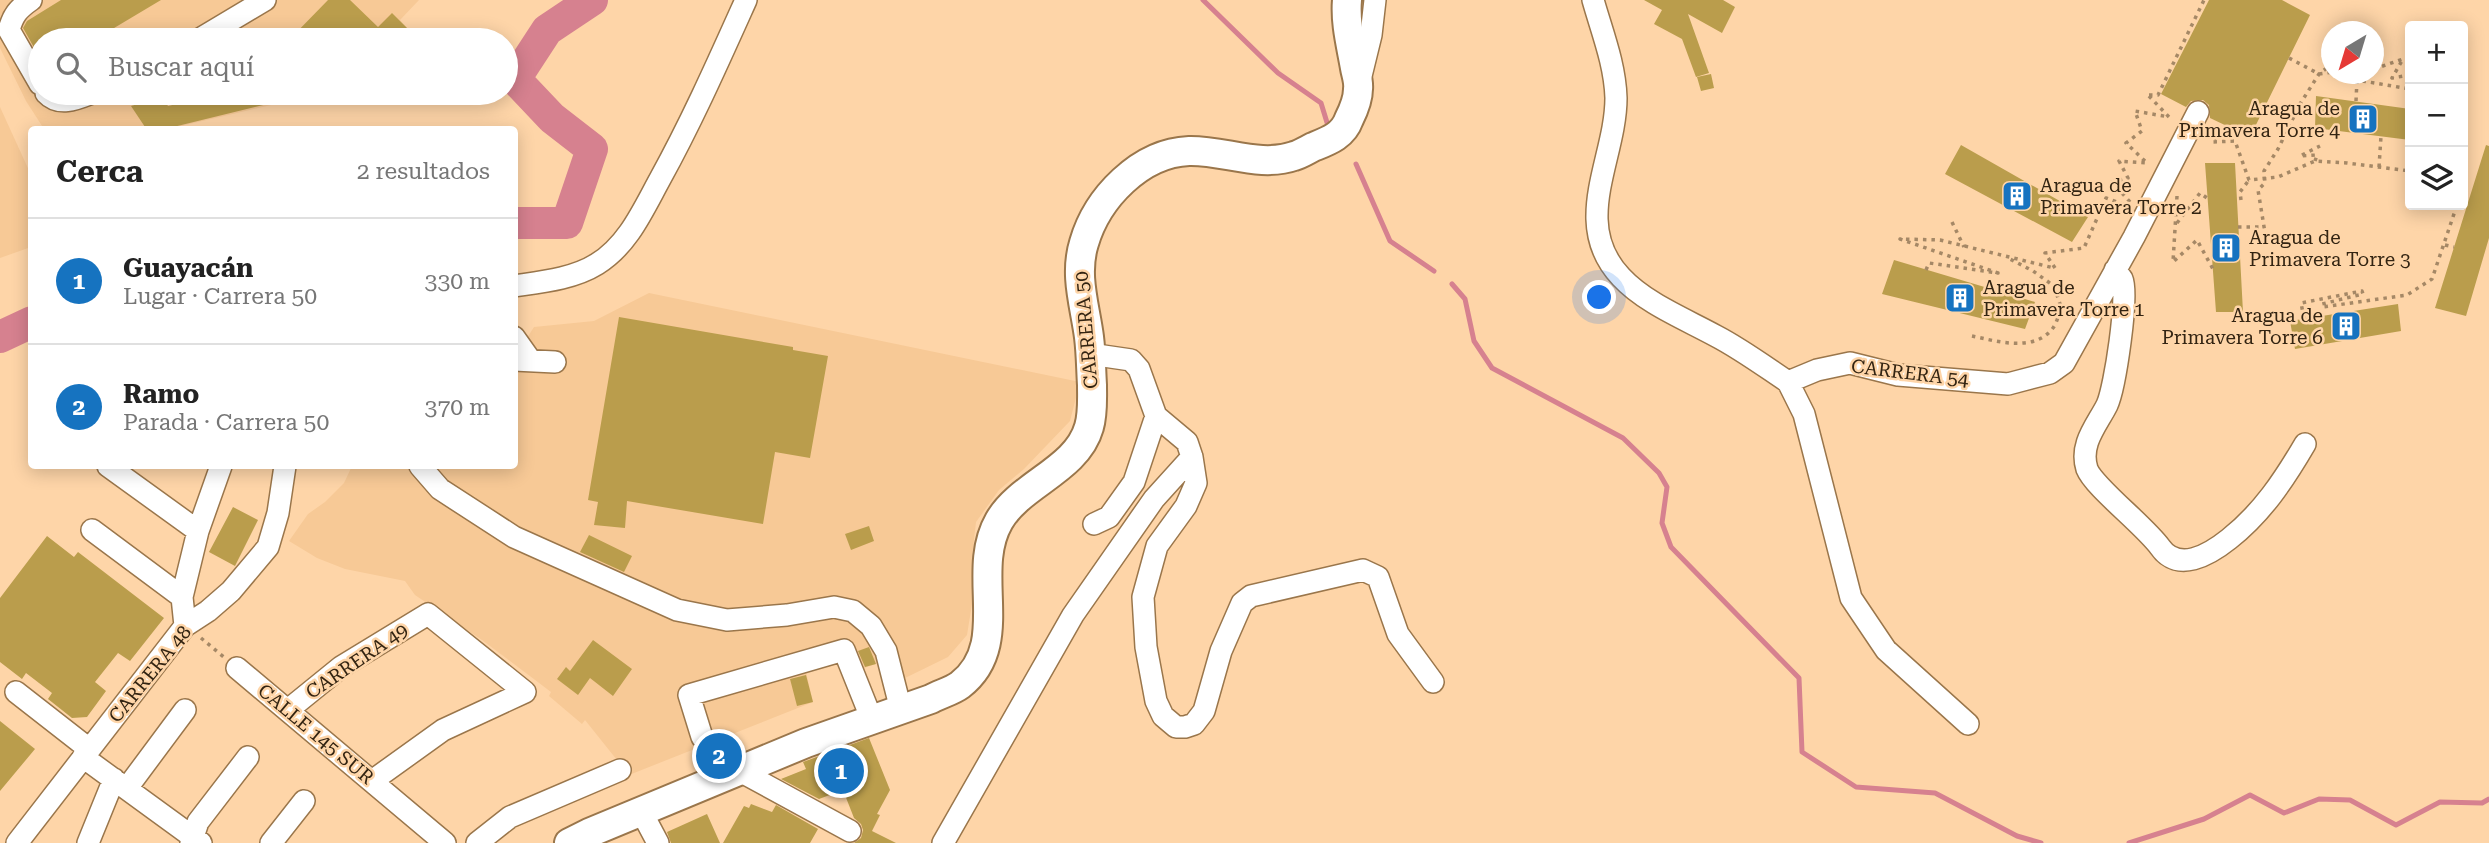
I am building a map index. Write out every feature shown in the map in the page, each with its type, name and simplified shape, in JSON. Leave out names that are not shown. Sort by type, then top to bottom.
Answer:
[{"type":"main road","name":"CARRERA 50","points":[[580,841],[641,811],[738,770],[958,686],[975,671],[985,652],[988,629],[989,547],[999,521],[1020,497],[1078,448],[1089,428],[1093,403],[1079,264],[1084,242],[1095,217],[1113,190],[1131,174],[1155,159],[1188,151],[1265,160],[1293,157],[1332,141],[1349,121],[1359,88],[1346,15],[1347,0]]},
{"type":"street","points":[[28,63],[9,30],[19,7],[31,0]]},
{"type":"street","points":[[218,28],[265,0]]},
{"type":"street","points":[[518,285],[552,280],[587,270],[607,257],[624,240],[690,124],[746,0]]},
{"type":"street","points":[[1359,88],[1371,35],[1375,0]]},
{"type":"street","points":[[1593,0],[1614,70],[1616,101],[1597,212],[1598,236],[1608,258],[1622,278],[1667,311],[1719,337],[1788,382],[1804,414],[1851,598],[1886,650],[1968,724]]},
{"type":"street","name":"CARRERA 54","points":[[1788,382],[1817,370],[1850,363],[1898,374],[2008,384],[2050,373],[2064,363],[2203,119]]},
{"type":"street","points":[[2115,270],[2123,280],[2122,328],[2115,376],[2107,404],[2090,433],[2085,455],[2088,471],[2164,553],[2179,561],[2193,560],[2221,546],[2245,526],[2265,504],[2305,444]]},
{"type":"street","points":[[1090,354],[1130,360],[1139,369],[1156,416],[1187,442],[1192,457],[1196,483],[1185,506],[1157,546],[1143,597],[1146,647],[1156,701],[1163,716],[1176,727],[1185,727],[1194,724],[1204,711],[1222,651],[1242,603],[1262,592],[1363,570],[1378,577],[1398,634],[1433,682]]},
{"type":"street","points":[[523,361],[555,362]]},
{"type":"street","points":[[1094,524],[1109,517],[1134,482],[1156,416]]},
{"type":"street","points":[[943,843],[1073,615],[1154,499],[1192,457]]},
{"type":"street","points":[[112,469],[198,531]]},
{"type":"street","points":[[186,626],[182,597],[198,531],[220,469]]},
{"type":"street","name":"CARRERA 48","points":[[17,843],[186,626],[231,591],[268,547],[278,513],[285,469]]},
{"type":"street","points":[[423,469],[440,489],[514,537],[677,610],[727,620],[787,615],[834,607],[853,611],[871,626],[887,650],[901,710]]},
{"type":"street","points":[[92,530],[182,597]]},
{"type":"street","name":"CARRERA 49","points":[[288,710],[341,667],[428,614],[525,692],[443,730],[372,781]]},
{"type":"street","points":[[702,737],[689,695],[844,650],[872,720]]},
{"type":"street","name":"CALLE 145 SUR","points":[[237,668],[445,843]]},
{"type":"street","points":[[16,691],[120,783],[195,841],[198,822],[248,757]]},
{"type":"street","points":[[88,843],[120,783],[186,710]]},
{"type":"street","points":[[477,843],[510,817],[620,770]]},
{"type":"street","points":[[738,770],[850,831]]},
{"type":"street","points":[[271,843],[304,801]]},
{"type":"street","points":[[641,811],[657,843]]},
{"type":"path","points":[[1926,270],[1929,263],[1998,273],[1900,239],[1940,240],[2055,268],[2045,253],[2084,248],[2106,198],[2135,208],[2112,182],[2128,178],[2119,161],[2147,163],[2126,143],[2142,131],[2135,111],[2169,117],[2147,94],[2158,95],[2198,18],[2204,0]]},
{"type":"path","points":[[2267,245],[2259,190],[2264,183],[2264,172],[2319,74],[2289,58]]},
{"type":"path","points":[[2384,66],[2403,59],[2392,78],[2405,76]]},
{"type":"path","points":[[2356,101],[2357,84]]},
{"type":"path","points":[[2381,84],[2405,88]]},
{"type":"path","points":[[2203,119],[2220,132],[2212,142],[2235,141],[2249,180]]},
{"type":"path","points":[[2379,167],[2381,136]]},
{"type":"path","points":[[2315,161],[2317,155],[2300,156],[2320,146]]},
{"type":"path","points":[[2241,200],[2240,192],[2249,180],[2278,177],[2315,161],[2405,170]]},
{"type":"path","points":[[2177,191],[2174,262],[2197,240],[2213,269]]},
{"type":"path","points":[[2176,224],[2200,193],[2207,198]]},
{"type":"path","points":[[2304,318],[2301,303],[2362,291],[2363,294],[2322,304],[2323,307],[2407,295],[2432,279],[2456,210]]},
{"type":"path","points":[[1952,222],[1964,247]]},
{"type":"path","points":[[2238,227],[2264,227]]},
{"type":"path","points":[[2445,245],[2454,247]]},
{"type":"path","points":[[1972,336],[2006,343],[2036,341],[2052,328],[2057,318],[2061,307],[2054,286],[2033,271],[2005,257]]},
{"type":"path","points":[[186,626],[237,668]]},
{"type":"shaded area","points":[[0,0],[419,0],[400,20],[407,28],[28,28],[28,104],[0,48]]},
{"type":"shaded area","points":[[29,105],[271,105],[181,126],[42,126]]},
{"type":"shaded area","points":[[0,107],[28,168],[28,248],[0,258]]},
{"type":"shaded area","points":[[649,293],[1080,382],[1070,421],[1024,469],[999,490],[976,522],[972,557],[973,598],[967,635],[948,657],[903,679],[893,648],[875,654],[878,663],[859,670],[855,659],[806,672],[813,702],[629,775],[585,720],[582,724],[549,696],[551,692],[482,640],[415,595],[405,581],[345,569],[317,558],[289,541],[308,514],[344,483],[351,469],[518,469],[518,341],[527,338],[534,327],[594,321]]},
{"type":"building","points":[[61,0],[161,0],[114,28],[28,28],[28,37],[23,28],[27,21]]},
{"type":"building","points":[[328,0],[350,0],[378,27],[392,13],[407,28],[301,28]]},
{"type":"building","points":[[1644,0],[1723,0],[1735,7],[1722,33],[1688,14],[1709,73],[1696,77],[1682,39],[1654,24],[1662,10]]},
{"type":"building","points":[[2209,0],[2282,0],[2310,15],[2250,137],[2210,118],[2209,105],[2203,100],[2191,101],[2186,107],[2161,94]]},
{"type":"building","points":[[1711,74],[1714,88],[1701,91],[1697,77]]},
{"type":"building","name":"Aragua de Primavera Torre 4","points":[[2316,96],[2405,108],[2405,139],[2315,128]]},
{"type":"building","points":[[263,105],[177,126],[144,126],[131,106]]},
{"type":"building","name":"Aragua de Primavera Torre 2","points":[[1961,145],[2088,217],[2072,242],[1945,174]]},
{"type":"building","points":[[2486,145],[2489,146],[2489,238],[2466,316],[2435,308],[2466,210],[2468,210]]},
{"type":"building","name":"Aragua de Primavera Torre 3","points":[[2205,163],[2235,163],[2243,312],[2216,312]]},
{"type":"building","name":"Aragua de Primavera Torre 1","points":[[1894,260],[2035,302],[2025,329],[1882,294]]},
{"type":"building","name":"Aragua de Primavera Torre 6","points":[[2398,304],[2401,331],[2295,349],[2290,321]]},
{"type":"building","points":[[619,317],[793,347],[793,350],[828,356],[810,458],[775,452],[763,524],[627,501],[625,528],[594,525],[598,502],[588,500]]},
{"type":"building","points":[[233,507],[258,520],[235,566],[209,552]]},
{"type":"building","points":[[869,526],[874,541],[851,550],[845,534]]},
{"type":"building","points":[[589,535],[632,556],[624,572],[580,552]]},
{"type":"building","points":[[47,536],[74,557],[78,552],[164,618],[130,661],[118,653],[95,682],[106,691],[87,717],[72,718],[48,699],[52,693],[26,673],[22,679],[0,662],[0,598]]},
{"type":"building","points":[[593,640],[632,669],[613,696],[590,678],[578,695],[557,679],[566,667],[570,671]]},
{"type":"building","points":[[869,647],[876,664],[865,667],[858,651]]},
{"type":"building","points":[[806,675],[813,702],[797,706],[790,679]]},
{"type":"building","points":[[0,721],[35,749],[0,791]]},
{"type":"building","points":[[869,738],[890,790],[877,814],[880,815],[872,831],[896,843],[854,843],[861,838],[863,830],[854,818],[843,790],[819,799],[781,779],[806,769],[803,762]]},
{"type":"building","points":[[751,804],[772,812],[776,805],[818,829],[810,843],[723,843],[744,806],[749,808]]},
{"type":"building","points":[[707,814],[720,843],[671,843],[667,832]]},
{"type":"waterway","points":[[518,74],[547,30],[592,0]]},
{"type":"waterway","points":[[1203,0],[1278,73],[1321,103],[1329,129]]},
{"type":"waterway","points":[[518,82],[552,118],[592,149],[567,223],[518,223]]},
{"type":"waterway","points":[[1356,164],[1390,241],[1434,271]]},
{"type":"waterway","points":[[1452,284],[1465,299],[1474,341],[1492,368],[1623,438],[1659,473],[1667,487],[1662,523],[1671,547],[1799,678],[1802,752],[1856,787],[1935,793],[2017,836],[2041,843]]},
{"type":"waterway","points":[[0,337],[28,324]]},
{"type":"waterway","points":[[2129,843],[2204,819],[2250,795],[2284,813],[2319,799],[2350,800],[2396,825],[2440,802],[2482,803],[2489,799]]},
{"type":"place","name":"Aragua de Primavera Torre 4","points":[[2363,119]]},
{"type":"place","name":"Aragua de Primavera Torre 2","points":[[2017,196]]},
{"type":"place","name":"Aragua de Primavera Torre 3","points":[[2226,248]]},
{"type":"place","name":"Aragua de Primavera Torre 1","points":[[1960,298]]},
{"type":"place","name":"Aragua de Primavera Torre 6","points":[[2346,326]]},
{"type":"place","name":"Ramo","points":[[719,756]]},
{"type":"place","name":"Guayacán","points":[[841,771]]}]
